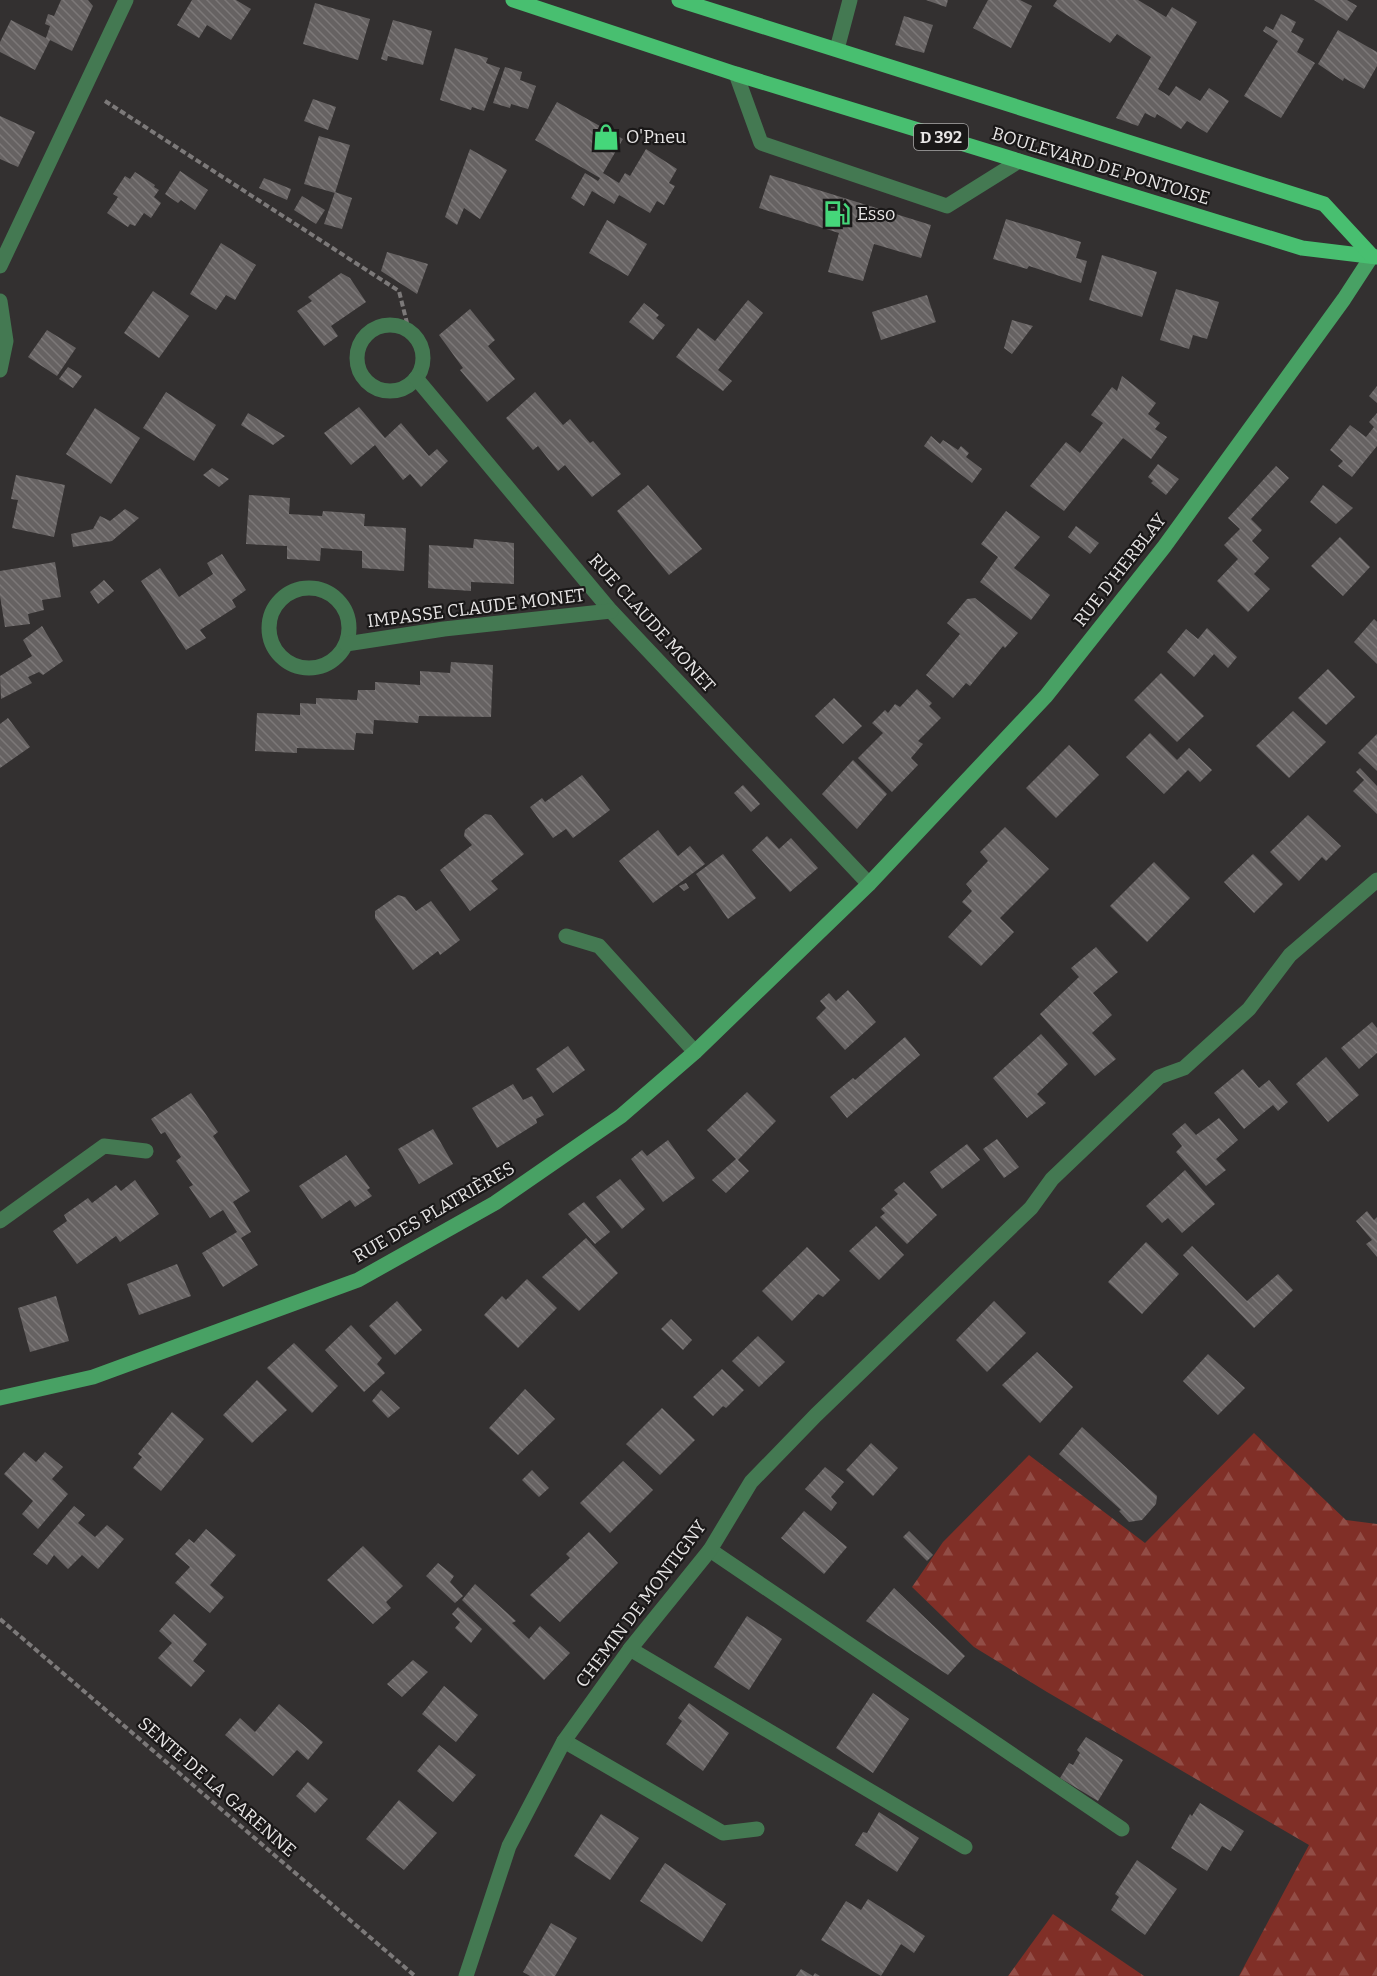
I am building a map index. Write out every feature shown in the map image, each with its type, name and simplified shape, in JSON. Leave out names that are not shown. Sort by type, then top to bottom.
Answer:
[{"type":"main road","name":"BOULEVARD DE PONTOISE","points":[[513,0],[736,74],[1302,248],[1375,254]]},
{"type":"main road","name":"BOULEVARD DE PONTOISE","points":[[679,0],[1324,204],[1375,254]]},
{"type":"main road","name":"RUE D'HERBLAY","points":[[869,884],[1046,696],[1164,547],[1375,254]]},
{"type":"main road","name":"RUE DES PLATRIÈRES","points":[[0,1398],[93,1377],[358,1280],[495,1203],[621,1116],[695,1052],[869,884]]},
{"type":"street","points":[[0,266],[126,0]]},
{"type":"street","points":[[837,49],[850,0]]},
{"type":"street","points":[[736,74],[761,143],[947,206],[1019,161]]},
{"type":"street","points":[[0,301],[6,342],[0,370]]},
{"type":"street","points":[[389,325],[400,326],[410,331],[422,348],[422,369],[417,378],[409,386],[398,390],[387,392],[376,389],[360,373],[357,350],[362,340],[369,331],[389,325]]},
{"type":"street","name":"RUE CLAUDE MONET","points":[[417,378],[611,611],[869,884]]},
{"type":"street","name":"IMPASSE CLAUDE MONET","points":[[346,644],[349,631],[348,617],[342,604],[332,595],[320,589],[306,588],[293,591],[281,598],[273,609],[270,628],[274,647],[281,657],[292,665],[304,668],[329,663],[339,655],[346,644],[444,629],[611,611]]},
{"type":"street","name":"CHEMIN DE MONTIGNY","points":[[466,1976],[509,1846],[564,1741],[630,1649],[710,1550],[751,1482],[816,1415],[1031,1208],[1052,1179],[1159,1077],[1184,1068],[1241,1016],[1290,955],[1377,880]]},
{"type":"street","points":[[566,936],[599,946],[695,1052]]},
{"type":"street","points":[[0,1221],[104,1146],[146,1151]]},
{"type":"street","points":[[710,1550],[1122,1829]]},
{"type":"street","points":[[630,1649],[965,1847]]},
{"type":"street","points":[[564,1741],[723,1833],[757,1829]]},
{"type":"path","points":[[84,88],[399,291],[410,331]]},
{"type":"path","name":"SENTE DE LA GARENNE","points":[[0,1619],[416,1976]]},
{"type":"green space","points":[[1254,1433],[1346,1520],[1377,1524],[1377,1976],[1239,1976],[1309,1845],[974,1647],[912,1587],[943,1542],[1029,1455],[1145,1543]]},
{"type":"green space","points":[[1053,1914],[1144,1976],[1008,1976]]},
{"type":"building","points":[[61,0],[88,0],[93,6],[72,51],[50,40],[35,70],[0,52],[0,42],[11,20],[46,38],[50,26],[45,24],[48,14],[54,16]]},
{"type":"building","points":[[192,0],[236,0],[251,9],[231,40],[207,25],[199,38],[177,25]]},
{"type":"building","points":[[926,0],[948,0],[946,7]]},
{"type":"building","points":[[988,0],[1020,0],[1032,6],[1011,48],[973,28]]},
{"type":"building","points":[[1057,0],[1138,0],[1166,17],[1172,7],[1197,22],[1158,89],[1169,96],[1176,86],[1200,101],[1209,88],[1229,101],[1207,133],[1187,121],[1181,129],[1157,114],[1155,118],[1145,113],[1138,126],[1116,118],[1151,57],[1117,34],[1110,43],[1053,6]]},
{"type":"building","points":[[1314,0],[1347,0],[1357,6],[1347,21]]},
{"type":"building","points":[[315,3],[370,19],[358,60],[303,44]]},
{"type":"building","points":[[1281,14],[1296,22],[1291,32],[1304,39],[1297,52],[1315,63],[1281,118],[1244,96],[1278,41],[1263,31],[1266,26],[1273,30]]},
{"type":"building","points":[[904,16],[933,25],[924,53],[895,45]]},
{"type":"building","points":[[393,20],[432,31],[423,65],[388,56],[387,61],[381,59]]},
{"type":"building","points":[[1338,30],[1377,52],[1377,66],[1364,89],[1344,78],[1343,81],[1318,64]]},
{"type":"building","points":[[455,48],[488,58],[486,63],[500,68],[484,111],[472,107],[471,110],[440,100]]},
{"type":"building","points":[[505,67],[522,72],[520,80],[536,86],[528,109],[511,104],[510,108],[493,103]]},
{"type":"building","points":[[313,99],[336,107],[328,130],[304,121]]},
{"type":"building","points":[[557,102],[623,139],[603,173],[619,183],[625,173],[630,176],[646,149],[677,169],[669,183],[675,186],[664,205],[657,201],[650,213],[619,195],[614,204],[592,191],[584,206],[571,198],[585,173],[598,181],[600,178],[535,140]]},
{"type":"building","points":[[0,116],[35,132],[18,167],[0,159]]},
{"type":"building","points":[[319,136],[350,145],[335,193],[304,184]]},
{"type":"building","points":[[470,149],[507,170],[480,219],[464,208],[457,225],[445,217]]},
{"type":"building","points":[[180,171],[208,190],[195,210],[181,200],[178,203],[165,194]]},
{"type":"building","points":[[135,172],[155,185],[154,187],[159,190],[154,197],[161,203],[151,218],[144,213],[135,226],[130,224],[128,227],[107,213],[118,197],[113,194],[125,176],[130,179]]},
{"type":"building","points":[[770,175],[931,225],[921,258],[874,244],[863,281],[828,272],[839,233],[759,208]]},
{"type":"building","points":[[264,178],[291,189],[287,200],[259,188]]},
{"type":"building","points":[[335,192],[352,198],[342,229],[324,224]]},
{"type":"building","points":[[302,196],[325,210],[316,224],[294,210]]},
{"type":"building","points":[[1006,219],[1081,242],[1076,258],[1087,261],[1081,283],[1029,266],[1027,269],[993,259]]},
{"type":"building","points":[[607,220],[647,244],[628,276],[589,253]]},
{"type":"building","points":[[221,243],[256,265],[235,300],[226,295],[216,310],[190,294]]},
{"type":"building","points":[[387,252],[428,264],[417,294],[381,271]]},
{"type":"building","points":[[1102,255],[1157,272],[1142,317],[1089,300]]},
{"type":"building","points":[[341,273],[350,278],[366,302],[331,326],[338,336],[324,346],[297,311],[312,301],[308,297]]},
{"type":"building","points":[[1176,289],[1219,302],[1207,339],[1193,335],[1189,349],[1160,340]]},
{"type":"building","points":[[153,291],[189,316],[159,358],[124,333]]},
{"type":"building","points":[[927,295],[936,322],[881,340],[872,312]]},
{"type":"building","points":[[748,300],[763,313],[718,370],[732,381],[723,391],[676,357],[698,328],[715,341]]},
{"type":"building","points":[[644,303],[659,315],[656,318],[665,325],[653,340],[629,322]]},
{"type":"building","points":[[470,309],[495,340],[488,346],[515,379],[487,402],[460,370],[463,368],[439,335]]},
{"type":"building","points":[[1012,320],[1033,326],[1012,354],[1004,348]]},
{"type":"building","points":[[47,330],[76,348],[57,376],[28,357]]},
{"type":"building","points":[[68,367],[82,376],[73,388],[59,379]]},
{"type":"building","points":[[1122,376],[1156,403],[1148,414],[1160,423],[1155,429],[1167,437],[1151,459],[1123,438],[1064,511],[1030,486],[1066,442],[1080,453],[1103,423],[1091,415],[1112,387],[1117,391]]},
{"type":"building","points":[[1377,386],[1377,403],[1369,396]]},
{"type":"building","points":[[166,392],[216,425],[194,461],[143,428]]},
{"type":"building","points":[[535,392],[563,425],[570,419],[590,443],[593,441],[621,474],[592,497],[565,465],[558,471],[538,446],[533,450],[506,418]]},
{"type":"building","points":[[359,407],[385,438],[401,423],[429,456],[437,449],[448,461],[421,487],[410,474],[403,480],[375,445],[351,465],[324,433]]},
{"type":"building","points":[[95,408],[140,438],[111,484],[66,454]]},
{"type":"building","points":[[248,413],[285,436],[273,445],[241,425]]},
{"type":"building","points":[[1377,413],[1377,446],[1352,477],[1338,466],[1343,461],[1330,450],[1350,425],[1366,437],[1374,427],[1369,422]]},
{"type":"building","points":[[931,436],[940,444],[943,440],[958,450],[961,446],[969,453],[966,457],[982,469],[972,483],[924,446]]},
{"type":"building","points":[[1158,464],[1179,479],[1166,495],[1151,483],[1153,481],[1148,477]]},
{"type":"building","points":[[1276,466],[1289,478],[1251,519],[1262,530],[1252,541],[1269,558],[1254,574],[1270,589],[1248,612],[1217,581],[1238,559],[1224,545],[1240,529],[1228,518]]},
{"type":"building","points":[[212,468],[229,479],[219,487],[203,475]]},
{"type":"building","points":[[16,475],[65,485],[54,537],[12,528],[18,500],[11,499]]},
{"type":"building","points":[[648,485],[702,549],[669,575],[617,511]]},
{"type":"building","points":[[1323,485],[1353,508],[1336,524],[1310,502]]},
{"type":"building","points":[[249,495],[290,498],[289,514],[322,516],[323,511],[365,514],[364,526],[406,528],[404,571],[362,568],[362,551],[321,548],[320,561],[287,559],[287,546],[246,544]]},
{"type":"building","points":[[125,509],[139,518],[112,541],[73,547],[71,534],[93,529],[100,516],[110,521]]},
{"type":"building","points":[[1006,511],[1040,537],[1014,568],[1050,595],[1031,620],[980,582],[998,557],[981,544]]},
{"type":"building","points":[[1076,526],[1099,543],[1090,554],[1068,537]]},
{"type":"building","points":[[1340,537],[1370,567],[1343,596],[1311,566]]},
{"type":"building","points":[[474,539],[514,543],[514,584],[471,582],[471,591],[428,588],[429,545],[473,548]]},
{"type":"building","points":[[222,554],[246,590],[232,600],[236,607],[200,630],[206,638],[186,650],[141,581],[160,568],[179,597],[213,574],[207,563]]},
{"type":"building","points":[[55,562],[61,597],[42,600],[44,610],[28,614],[30,624],[5,627],[0,596],[0,571]]},
{"type":"building","points":[[104,580],[114,591],[98,604],[90,592]]},
{"type":"building","points":[[975,598],[1018,633],[1005,648],[1003,646],[970,686],[966,683],[953,698],[926,675],[960,634],[947,623],[967,599]]},
{"type":"building","points":[[1374,619],[1377,622],[1377,664],[1354,642]]},
{"type":"building","points":[[42,626],[63,661],[43,675],[39,672],[28,677],[32,683],[1,699],[0,676],[32,656],[23,640]]},
{"type":"building","points":[[1207,628],[1237,657],[1228,668],[1214,654],[1194,677],[1167,652],[1186,629],[1198,639]]},
{"type":"building","points":[[451,662],[493,665],[491,717],[419,716],[418,723],[374,720],[373,734],[356,733],[354,750],[297,748],[297,753],[255,751],[257,713],[300,715],[300,703],[316,704],[316,698],[357,700],[358,690],[375,690],[375,682],[420,685],[420,671],[450,673]]},
{"type":"building","points":[[1328,669],[1355,697],[1326,725],[1298,698]]},
{"type":"building","points":[[1161,673],[1204,716],[1177,742],[1134,700]]},
{"type":"building","points":[[917,689],[932,703],[929,706],[941,718],[918,741],[923,744],[911,758],[918,765],[892,792],[858,758],[883,733],[872,723],[885,710],[888,713],[895,704],[900,707]]},
{"type":"building","points":[[834,698],[862,726],[843,744],[815,716]]},
{"type":"building","points":[[1293,711],[1326,742],[1289,778],[1256,746]]},
{"type":"building","points":[[8,718],[30,747],[0,768],[0,724]]},
{"type":"building","points":[[1150,733],[1177,760],[1189,748],[1212,770],[1200,782],[1188,770],[1164,794],[1126,757]]},
{"type":"building","points":[[1377,734],[1377,771],[1358,753]]},
{"type":"building","points":[[1069,745],[1099,775],[1056,818],[1026,788]]},
{"type":"building","points":[[853,760],[887,794],[857,829],[822,794]]},
{"type":"building","points":[[1360,768],[1377,786],[1377,814],[1353,791],[1364,780],[1356,772]]},
{"type":"building","points":[[582,775],[610,810],[573,838],[566,829],[553,838],[530,807],[542,798],[545,802]]},
{"type":"building","points":[[743,785],[760,804],[751,812],[734,793]]},
{"type":"building","points":[[485,814],[491,815],[524,854],[491,881],[498,889],[470,911],[440,870],[472,845],[464,836],[465,830]]},
{"type":"building","points":[[1308,815],[1341,846],[1326,861],[1322,857],[1299,881],[1270,852]]},
{"type":"building","points":[[1005,827],[1049,869],[1000,918],[1014,932],[981,966],[948,937],[972,911],[962,902],[972,891],[966,884],[988,861],[980,852]]},
{"type":"building","points":[[658,830],[678,856],[690,846],[705,864],[653,903],[619,861]]},
{"type":"building","points":[[767,836],[779,849],[791,838],[818,868],[790,892],[752,850]]},
{"type":"building","points":[[723,854],[756,898],[728,919],[696,874]]},
{"type":"building","points":[[1253,854],[1283,884],[1254,913],[1224,882]]},
{"type":"building","points":[[1154,862],[1190,898],[1147,942],[1110,906]]},
{"type":"building","points":[[686,883],[689,888],[684,891],[679,886]]},
{"type":"building","points":[[398,895],[405,897],[416,911],[431,901],[460,940],[440,955],[438,951],[413,970],[375,918],[375,911]]},
{"type":"building","points":[[1096,947],[1118,972],[1093,993],[1112,1015],[1092,1033],[1116,1059],[1095,1076],[1040,1014],[1079,977],[1071,968]]},
{"type":"building","points":[[848,990],[876,1022],[845,1050],[816,1018],[826,1008],[820,1001],[829,993],[836,1001]]},
{"type":"building","points":[[1372,1022],[1377,1028],[1377,1053],[1359,1069],[1341,1048]]},
{"type":"building","points":[[1041,1034],[1068,1064],[1037,1094],[1046,1103],[1027,1118],[993,1078]]},
{"type":"building","points":[[905,1037],[920,1055],[847,1118],[830,1097],[853,1078],[855,1080]]},
{"type":"building","points":[[568,1046],[585,1070],[553,1093],[536,1069]]},
{"type":"building","points":[[1326,1057],[1359,1095],[1328,1122],[1296,1084]]},
{"type":"building","points":[[1243,1069],[1259,1088],[1269,1080],[1288,1102],[1278,1111],[1273,1105],[1244,1129],[1214,1093]]},
{"type":"building","points":[[513,1084],[523,1100],[532,1096],[544,1115],[536,1119],[537,1123],[497,1148],[472,1108]]},
{"type":"building","points":[[747,1092],[776,1121],[738,1160],[749,1171],[726,1193],[712,1180],[736,1159],[707,1130]]},
{"type":"building","points":[[191,1093],[218,1132],[213,1136],[250,1191],[233,1202],[251,1232],[241,1238],[258,1265],[223,1287],[202,1253],[237,1232],[223,1210],[210,1218],[189,1187],[193,1185],[176,1161],[181,1157],[165,1132],[161,1134],[151,1119]]},
{"type":"building","points":[[1219,1118],[1238,1140],[1216,1159],[1226,1170],[1206,1186],[1176,1152],[1182,1146],[1172,1134],[1185,1123],[1196,1135]]},
{"type":"building","points":[[433,1129],[453,1164],[419,1184],[398,1149]]},
{"type":"building","points":[[997,1139],[1019,1167],[1004,1178],[983,1149]]},
{"type":"building","points":[[668,1140],[695,1178],[663,1202],[631,1159],[642,1150],[647,1156]]},
{"type":"building","points":[[967,1144],[980,1160],[942,1189],[930,1172]]},
{"type":"building","points":[[346,1155],[370,1188],[367,1190],[372,1196],[355,1207],[350,1200],[322,1219],[299,1186]]},
{"type":"building","points":[[1185,1170],[1215,1204],[1182,1233],[1168,1218],[1162,1223],[1146,1206]]},
{"type":"building","points":[[620,1179],[645,1209],[622,1229],[596,1197]]},
{"type":"building","points":[[135,1180],[159,1214],[120,1242],[116,1236],[77,1264],[53,1231],[67,1221],[64,1215],[88,1198],[92,1203],[116,1185],[121,1191]]},
{"type":"building","points":[[904,1182],[937,1215],[907,1244],[880,1217],[885,1213],[881,1209],[898,1194],[894,1190]]},
{"type":"building","points":[[584,1202],[610,1232],[595,1244],[568,1214]]},
{"type":"building","points":[[1367,1211],[1374,1220],[1377,1217],[1377,1257],[1366,1244],[1372,1240],[1356,1221]]},
{"type":"building","points":[[876,1226],[904,1255],[879,1280],[849,1251]]},
{"type":"building","points":[[586,1238],[618,1273],[579,1311],[542,1277]]},
{"type":"building","points":[[1146,1242],[1179,1274],[1142,1314],[1108,1282]]},
{"type":"building","points":[[1192,1246],[1247,1301],[1278,1274],[1293,1290],[1254,1328],[1183,1255]]},
{"type":"building","points":[[807,1247],[840,1280],[823,1297],[818,1294],[792,1321],[762,1291]]},
{"type":"building","points":[[177,1264],[191,1296],[139,1315],[127,1284]]},
{"type":"building","points":[[527,1279],[557,1308],[518,1348],[484,1315],[502,1296],[506,1300]]},
{"type":"building","points":[[56,1296],[69,1341],[30,1352],[18,1308]]},
{"type":"building","points":[[397,1301],[422,1330],[395,1355],[369,1326]]},
{"type":"building","points":[[994,1301],[1026,1333],[987,1372],[956,1340]]},
{"type":"building","points":[[671,1319],[692,1340],[683,1350],[661,1329]]},
{"type":"building","points":[[351,1325],[382,1358],[377,1364],[385,1373],[364,1392],[325,1350]]},
{"type":"building","points":[[758,1336],[785,1362],[759,1387],[732,1361]]},
{"type":"building","points":[[294,1343],[338,1386],[312,1413],[267,1368]]},
{"type":"building","points":[[1037,1352],[1073,1387],[1040,1423],[1002,1385]]},
{"type":"building","points":[[1208,1354],[1245,1388],[1218,1415],[1183,1381]]},
{"type":"building","points":[[722,1369],[744,1390],[726,1408],[723,1406],[713,1416],[693,1397]]},
{"type":"building","points":[[257,1380],[287,1410],[252,1443],[223,1415]]},
{"type":"building","points":[[525,1389],[555,1419],[518,1455],[489,1428]]},
{"type":"building","points":[[381,1390],[400,1408],[388,1418],[372,1401]]},
{"type":"building","points":[[662,1408],[695,1440],[660,1475],[626,1444]]},
{"type":"building","points":[[172,1412],[204,1439],[161,1491],[133,1468],[142,1457],[138,1454]]},
{"type":"building","points":[[1082,1427],[1157,1496],[1156,1504],[1142,1520],[1129,1522],[1119,1511],[1121,1510],[1059,1454]]},
{"type":"building","points":[[871,1443],[898,1468],[873,1496],[846,1470]]},
{"type":"building","points":[[24,1452],[36,1462],[45,1452],[63,1467],[52,1479],[68,1494],[38,1529],[22,1514],[33,1501],[4,1474]]},
{"type":"building","points":[[623,1461],[653,1490],[610,1533],[580,1503]]},
{"type":"building","points":[[825,1467],[844,1482],[831,1497],[837,1503],[831,1511],[805,1489]]},
{"type":"building","points":[[532,1470],[549,1488],[539,1497],[522,1480]]},
{"type":"building","points":[[74,1506],[85,1515],[78,1523],[95,1537],[107,1525],[124,1539],[98,1569],[82,1555],[68,1569],[54,1555],[47,1565],[33,1554]]},
{"type":"building","points":[[804,1511],[847,1547],[824,1574],[781,1538]]},
{"type":"building","points":[[206,1529],[236,1555],[210,1585],[224,1597],[210,1613],[175,1583],[190,1567],[175,1554],[189,1539],[194,1543]]},
{"type":"building","points":[[909,1531],[933,1555],[927,1561],[903,1537]]},
{"type":"building","points":[[589,1532],[618,1563],[560,1622],[530,1595],[570,1558],[566,1554]]},
{"type":"building","points":[[363,1546],[403,1586],[386,1602],[391,1608],[373,1624],[327,1580]]},
{"type":"building","points":[[438,1563],[454,1576],[450,1582],[463,1596],[455,1603],[426,1576]]},
{"type":"building","points":[[475,1584],[516,1621],[512,1623],[529,1639],[540,1626],[570,1653],[544,1680],[462,1600]]},
{"type":"building","points":[[894,1588],[965,1656],[948,1675],[866,1621]]},
{"type":"building","points":[[458,1607],[482,1629],[471,1643],[455,1628],[460,1622],[452,1614]]},
{"type":"building","points":[[174,1614],[207,1644],[193,1661],[205,1671],[191,1687],[158,1658],[172,1643],[159,1631]]},
{"type":"building","points":[[747,1616],[782,1639],[749,1690],[714,1667]]},
{"type":"building","points":[[413,1660],[428,1672],[402,1697],[387,1684]]},
{"type":"building","points":[[444,1686],[478,1715],[456,1742],[422,1714]]},
{"type":"building","points":[[873,1693],[909,1719],[873,1773],[836,1748]]},
{"type":"building","points":[[689,1703],[729,1733],[703,1771],[666,1744],[682,1721],[678,1718]]},
{"type":"building","points":[[279,1704],[323,1742],[308,1760],[297,1750],[273,1776],[225,1735],[240,1718],[255,1732]]},
{"type":"building","points":[[1086,1737],[1123,1760],[1098,1801],[1060,1778],[1069,1763],[1073,1765],[1080,1753],[1077,1750]]},
{"type":"building","points":[[439,1745],[476,1775],[453,1802],[417,1771]]},
{"type":"building","points":[[308,1782],[328,1799],[315,1813],[296,1796]]},
{"type":"building","points":[[399,1800],[437,1833],[404,1870],[366,1839]]},
{"type":"building","points":[[1200,1803],[1244,1831],[1231,1851],[1222,1846],[1207,1871],[1171,1848],[1190,1814],[1192,1816]]},
{"type":"building","points":[[879,1812],[919,1838],[897,1872],[855,1845],[863,1832],[867,1833]]},
{"type":"building","points":[[601,1814],[639,1838],[610,1880],[574,1856]]},
{"type":"building","points":[[1137,1860],[1177,1889],[1145,1935],[1111,1910],[1119,1897],[1115,1894]]},
{"type":"building","points":[[665,1863],[726,1904],[702,1942],[640,1901]]},
{"type":"building","points":[[868,1899],[925,1936],[914,1953],[901,1944],[881,1976],[821,1940],[846,1901],[861,1910]]},
{"type":"building","points":[[551,1923],[577,1938],[555,1976],[530,1976],[523,1972]]},
{"type":"building","points":[[801,1969],[813,1976],[796,1976]]},
{"type":"place","name":"O'Pneu","points":[[606,137]]},
{"type":"place","name":"Esso","points":[[837,214]]}]
